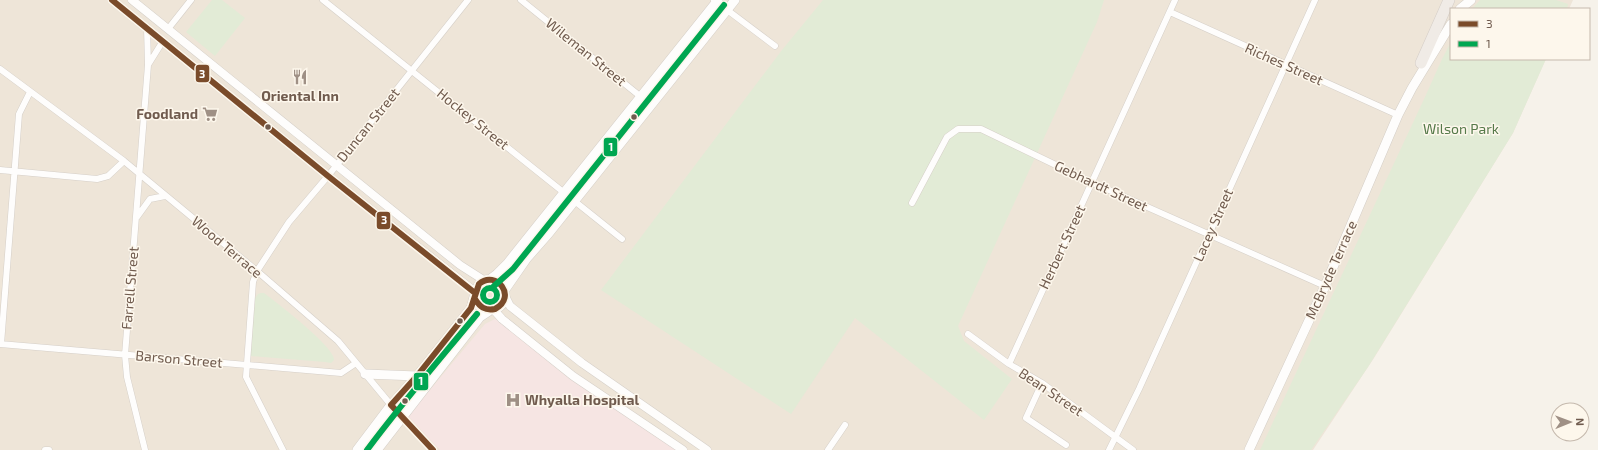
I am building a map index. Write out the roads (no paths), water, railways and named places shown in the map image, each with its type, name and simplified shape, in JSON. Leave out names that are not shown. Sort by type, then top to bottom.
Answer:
[{"type":"highway","points":[[1421,63],[1449,0]]},
{"type":"main road","points":[[376,450],[480,317],[502,305],[505,293],[527,258],[735,0]]},
{"type":"main road","name":"McBryde Terrace","points":[[1412,88],[1421,63],[1452,0]]},
{"type":"main road","points":[[1461,8],[1471,0]]},
{"type":"main road","points":[[357,450],[391,405],[417,376],[472,308],[478,285],[497,274],[507,264],[716,1]]},
{"type":"main road","name":"McBryde Terrace","points":[[1249,450],[1325,286],[1398,115],[1412,88],[1450,26]]},
{"type":"main road","points":[[487,280],[499,283],[505,293]]},
{"type":"main road","points":[[475,296],[480,307],[491,310]]},
{"type":"main road","points":[[365,374],[417,376]]},
{"type":"street","points":[[112,0],[163,40],[328,176],[470,288],[475,296]]},
{"type":"street","points":[[132,0],[460,265],[487,280]]},
{"type":"street","points":[[163,40],[168,29],[191,0]]},
{"type":"street","name":"Hockey Street","points":[[323,0],[622,239]]},
{"type":"street","name":"Duncan Street","points":[[283,450],[246,377],[253,282],[257,271],[289,222],[328,176],[468,0]]},
{"type":"street","name":"Wileman Street","points":[[521,0],[651,105]]},
{"type":"street","name":"Herbert Street","points":[[1009,364],[1175,0]]},
{"type":"street","name":"Lacey Street","points":[[1109,450],[1315,0]]},
{"type":"street","points":[[716,1],[775,46]]},
{"type":"street","name":"Riches Street","points":[[1170,12],[1398,115]]},
{"type":"street","name":"Farrell Street","points":[[145,450],[127,377],[125,355],[148,65],[147,27]]},
{"type":"street","name":"Farrell Street","points":[[148,65],[163,40]]},
{"type":"street","name":"Wood Terrace","points":[[0,69],[124,161],[257,271],[338,341],[391,405],[433,450]]},
{"type":"street","points":[[1,344],[19,114],[30,92]]},
{"type":"street","name":"Gebhardt Street","points":[[912,203],[947,137],[958,129],[981,129],[1092,182],[1325,286]]},
{"type":"street","points":[[0,170],[97,179],[108,176],[124,161]]},
{"type":"street","name":"Farrell Street","points":[[136,219],[150,198],[165,196]]},
{"type":"street","points":[[505,293],[510,306],[582,363],[706,450]]},
{"type":"street","points":[[491,310],[573,376],[683,450]]},
{"type":"street","name":"Bean Street","points":[[968,334],[1009,364],[1042,383],[1133,450]]},
{"type":"street","name":"Barson Street","points":[[1,344],[340,373],[356,364]]},
{"type":"street","points":[[1042,383],[1026,418],[1066,445]]},
{"type":"street","points":[[831,449],[845,425]]},
{"type":"place","name":"Oriental Inn","points":[[300,77]]},
{"type":"place","name":"Foodland","points":[[210,114]]},
{"type":"place","name":"Whyalla Hospital","points":[[513,400]]},
{"type":"park label","name":"Wilson Park","points":[[1461,129]]}]
